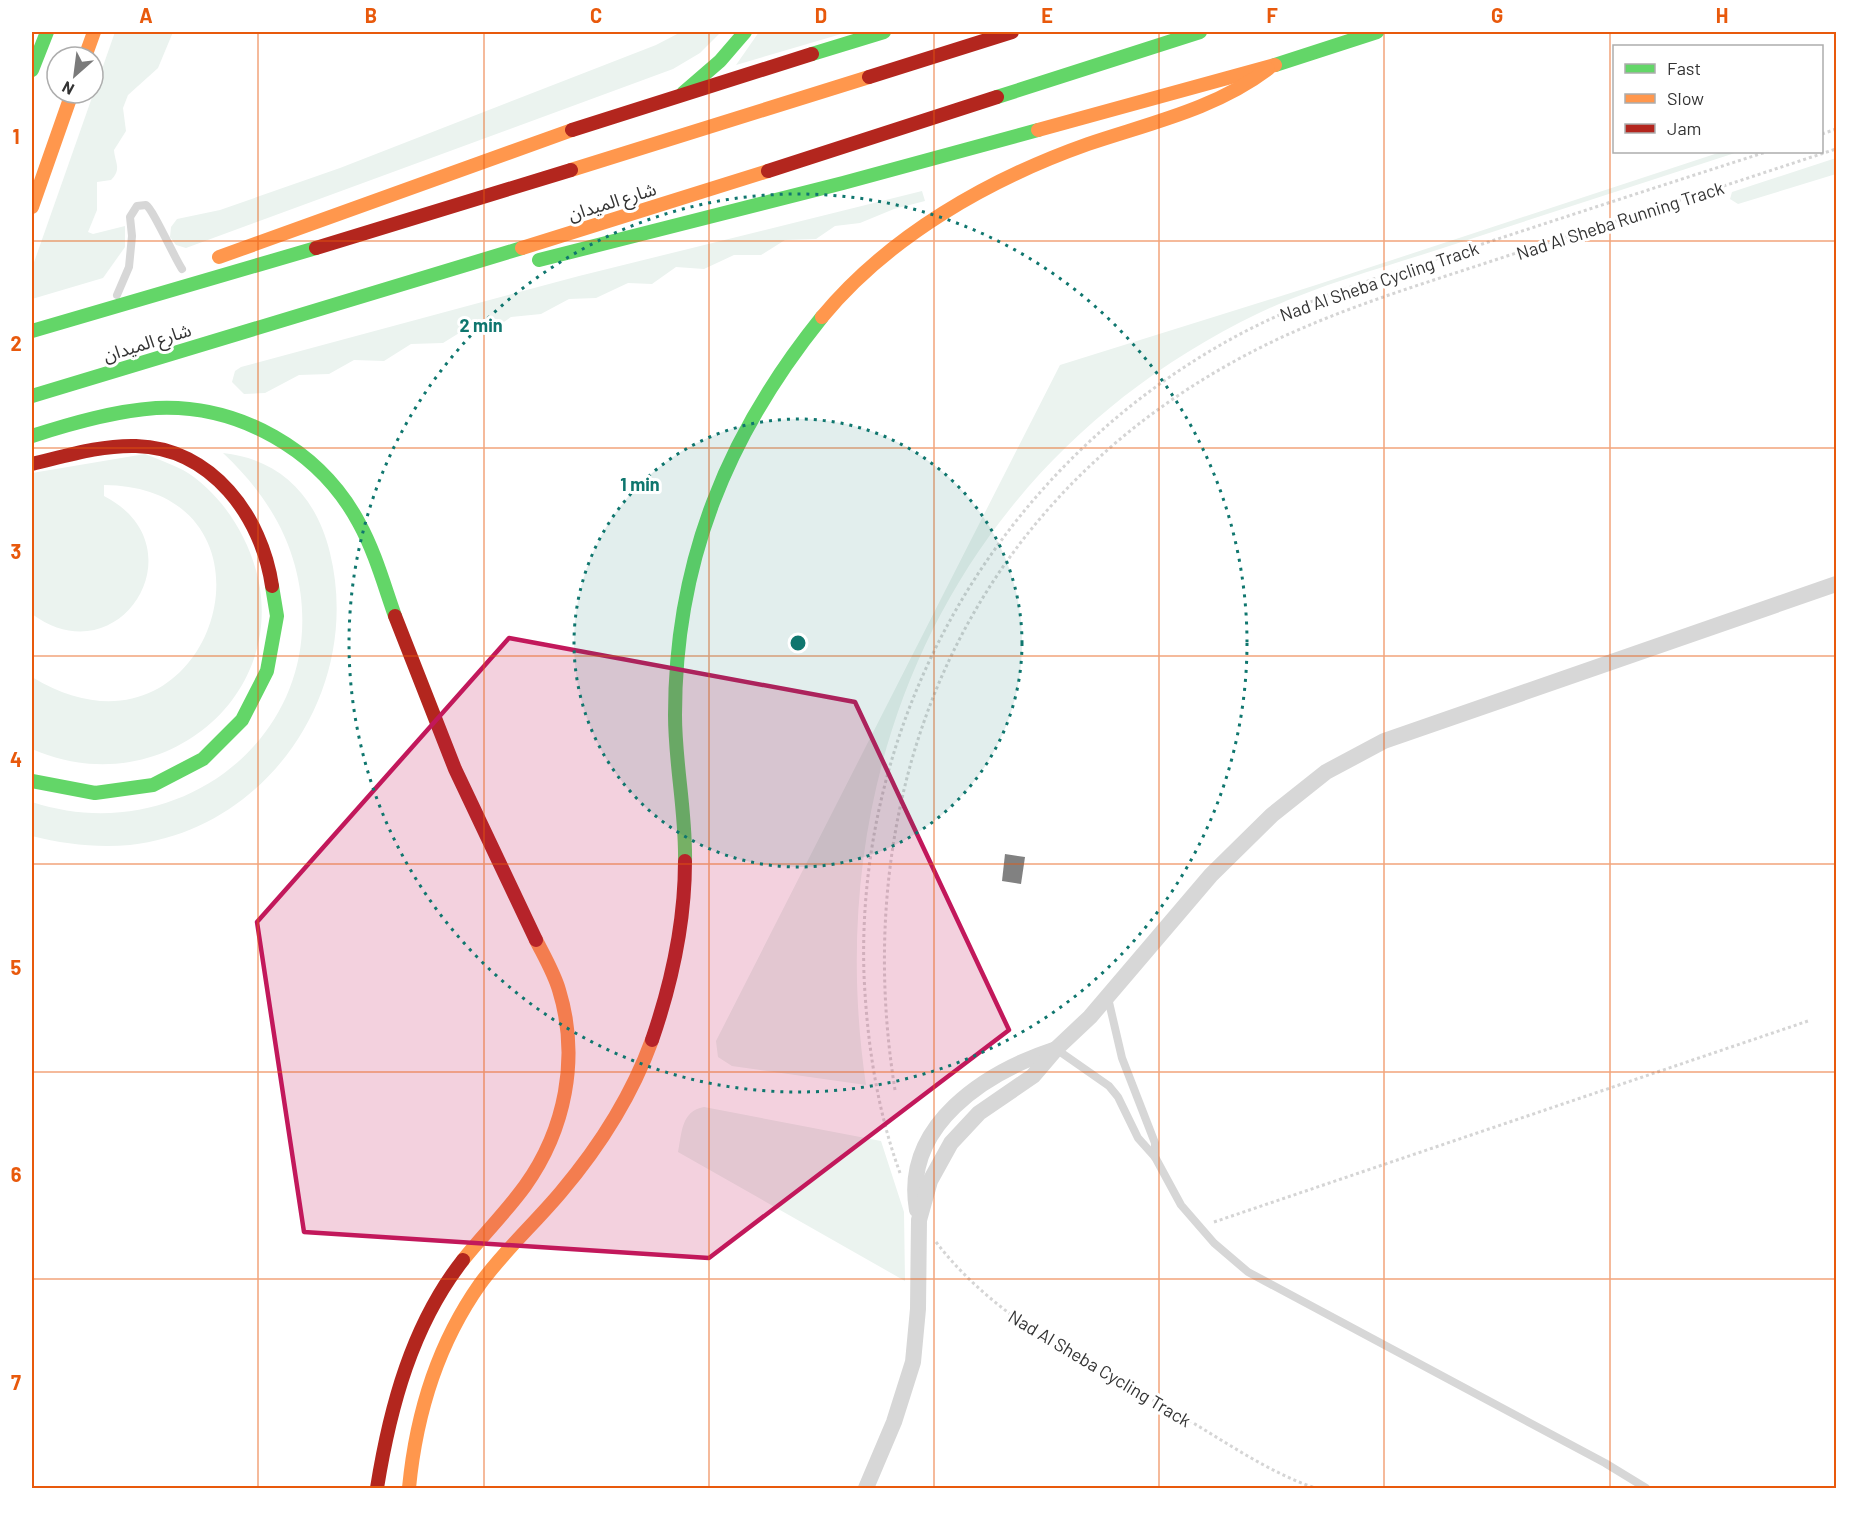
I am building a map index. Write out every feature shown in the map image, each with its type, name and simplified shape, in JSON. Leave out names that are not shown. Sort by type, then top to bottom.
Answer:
[{"type":"main road","points":[[32,70],[47,32]]},
{"type":"main road","points":[[679,96],[720,61],[745,32]]},
{"type":"main road","points":[[188,268],[340,215],[540,140],[884,32]]},
{"type":"main road","points":[[32,331],[402,223],[1012,32]]},
{"type":"main road","name":"شارع الميدان","points":[[32,396],[660,206],[1200,32]]},
{"type":"main road","points":[[428,276],[521,264],[843,183],[1271,66],[1377,32]]},
{"type":"main road","points":[[409,1488],[420,1414],[450,1334],[496,1263],[564,1188],[604,1134],[637,1075],[661,1012],[678,946],[685,879],[684,812],[675,715],[677,645],[682,606],[701,531],[715,492],[757,408],[788,361],[830,308],[875,265],[925,226],[1017,173],[1083,146],[1228,95],[1251,83],[1271,66]]},
{"type":"main road","points":[[32,207],[68,105]]},
{"type":"main road","points":[[54,324],[150,282]]},
{"type":"main road","points":[[32,436],[129,412],[174,408],[196,410],[219,414],[261,430],[300,453],[325,476],[347,502],[368,542],[419,682],[455,769],[559,990],[566,1012],[570,1059],[566,1094],[557,1128],[537,1170],[466,1254],[418,1335],[390,1414],[377,1488]]},
{"type":"main road","points":[[32,464],[133,445],[170,450],[205,467],[234,495],[256,529],[270,567],[278,605],[274,648],[261,688],[240,725],[210,756],[174,778],[133,791],[90,795],[69,792],[32,781]]},
{"type":"street","points":[[866,1488],[894,1422],[913,1362],[918,1309],[919,1220],[930,1181],[951,1143],[979,1113],[1033,1076],[1056,1049],[1108,997],[1211,875],[1240,845],[1298,792],[1354,756],[1416,729],[1836,584]]},
{"type":"lane","points":[[117,295],[129,267],[132,236],[130,217],[137,206],[146,205],[153,211],[163,238],[188,268]]},
{"type":"lane","points":[[1108,997],[1122,1058],[1152,1132],[1155,1157]]},
{"type":"lane","points":[[1056,1049],[1109,1086],[1118,1097],[1142,1145],[1155,1157],[1172,1190],[1198,1227],[1230,1258],[1267,1284],[1595,1458],[1646,1488]]},
{"type":"path","name":"Nad Al Sheba Running Track","points":[[895,1090],[884,1005],[884,915],[893,834],[910,760],[936,689],[984,597],[1033,528],[1084,472],[1141,423],[1195,384],[1246,355],[1317,322],[1401,291],[1836,149]]},
{"type":"path","name":"Nad Al Sheba Cycling Track","points":[[900,1175],[875,1081],[865,1000],[865,920],[874,836],[893,752],[939,637],[977,573],[1028,505],[1080,449],[1146,393],[1211,350],[1280,314],[1352,286],[1763,153]]},
{"type":"path","points":[[1198,1227],[1808,1021]]},
{"type":"path","name":"Nad Al Sheba Cycling Track","points":[[919,1220],[977,1288],[1021,1323],[1268,1466],[1315,1488]]},
{"type":"highlighted area","points":[[509,638],[855,702],[1009,1030],[709,1258],[304,1232],[257,922]]},
{"type":"shaded area","points":[[115,32],[173,32],[158,68],[128,95],[123,108],[126,131],[114,150],[117,166],[114,176],[111,180],[97,182],[97,210],[88,232],[93,234],[125,226],[125,247],[103,278],[32,299],[32,268],[89,105],[105,105],[105,60]]},
{"type":"shaded area","points":[[681,32],[721,32],[700,53],[673,69],[186,248],[176,245],[170,237],[171,227],[177,219],[220,210],[340,168],[656,45]]},
{"type":"shaded area","points":[[759,32],[848,32],[736,65]]},
{"type":"shaded area","points":[[1718,153],[1735,153],[1350,278],[1281,303],[1259,313],[1154,375],[1064,449],[990,536],[932,632],[890,737],[865,848],[857,965],[866,1085],[732,1066],[718,1057],[716,1041],[1060,365],[1316,285]]},
{"type":"shaded area","points":[[1836,158],[1836,174],[1738,204],[1730,199],[1732,192]]},
{"type":"shaded area","points":[[922,191],[925,201],[894,209],[860,223],[835,226],[816,239],[785,240],[761,255],[734,255],[704,269],[676,267],[652,284],[628,283],[596,298],[569,299],[541,314],[511,317],[491,331],[464,330],[443,343],[411,344],[384,361],[354,360],[329,374],[299,375],[265,393],[244,394],[232,382],[235,371],[241,367],[579,276]]},
{"type":"shaded area","points":[[223,453],[262,463],[279,473],[306,499],[324,533],[330,553],[337,604],[332,653],[318,700],[295,744],[264,781],[225,812],[180,833],[130,845],[80,845],[32,836],[32,802],[89,813],[143,809],[193,792],[237,763],[271,725],[293,678],[302,624],[295,566],[290,549],[267,504]]},
{"type":"shaded area","points":[[145,454],[183,470],[202,483],[225,508],[243,537],[260,589],[259,638],[244,682],[216,718],[178,746],[133,761],[84,763],[32,749],[32,677],[95,700],[147,694],[187,665],[210,623],[216,576],[202,531],[165,498],[104,485],[104,496],[133,518],[146,545],[147,572],[138,598],[119,618],[94,630],[64,630],[32,614],[32,473]]},
{"type":"shaded area","points":[[704,1107],[881,1141],[904,1212],[905,1281],[678,1152],[687,1118],[696,1109]]},
{"type":"building","points":[[1005,854],[1025,857],[1021,884],[1002,881]]},
{"type":"traffic: fast","points":[[32,70],[47,32]]},
{"type":"traffic: fast","points":[[683,93],[720,61],[745,32]]},
{"type":"traffic: fast","points":[[812,54],[884,32]]},
{"type":"traffic: fast","points":[[997,97],[1200,32]]},
{"type":"traffic: fast","points":[[1275,65],[1377,32]]},
{"type":"traffic: fast","points":[[539,260],[843,183],[1038,130]]},
{"type":"traffic: fast","points":[[32,331],[316,248]]},
{"type":"traffic: fast","points":[[32,396],[522,248]]},
{"type":"traffic: fast","points":[[685,861],[675,715],[677,659],[696,553],[713,503],[734,454],[759,407],[788,362],[822,317]]},
{"type":"traffic: fast","points":[[32,436],[93,418],[156,408],[187,409],[217,414],[246,423],[300,453],[342,497],[370,545],[395,616]]},
{"type":"traffic: fast","points":[[32,781],[95,793],[153,785],[203,759],[242,720],[267,671],[277,616],[272,586]]},
{"type":"traffic: slow","points":[[89,45],[94,32]]},
{"type":"traffic: slow","points":[[1038,130],[1275,65]]},
{"type":"traffic: slow","points":[[822,317],[878,261],[943,213],[978,193],[1051,158],[1204,105],[1248,83],[1268,69]]},
{"type":"traffic: slow","points":[[571,170],[869,77]]},
{"type":"traffic: slow","points":[[32,207],[68,105]]},
{"type":"traffic: slow","points":[[219,257],[572,130]]},
{"type":"traffic: slow","points":[[522,248],[768,171]]},
{"type":"traffic: slow","points":[[463,1260],[518,1196],[539,1164],[559,1117],[565,1092],[568,1067],[565,1016],[557,984],[536,940]]},
{"type":"traffic: slow","points":[[409,1488],[423,1407],[440,1356],[465,1307],[489,1272],[561,1192],[601,1139],[635,1081],[652,1040]]},
{"type":"traffic: jam","points":[[869,77],[1012,32]]},
{"type":"traffic: jam","points":[[572,130],[812,54]]},
{"type":"traffic: jam","points":[[768,171],[997,97]]},
{"type":"traffic: jam","points":[[316,248],[571,170]]},
{"type":"traffic: jam","points":[[32,464],[123,446],[163,450],[188,459],[210,473],[229,491],[245,512],[257,535],[272,586]]},
{"type":"traffic: jam","points":[[395,616],[455,769],[536,940]]},
{"type":"traffic: jam","points":[[652,1040],[666,996],[676,952],[683,907],[685,861]]},
{"type":"traffic: jam","points":[[377,1488],[396,1397],[406,1368],[430,1312],[445,1285],[463,1260]]}]
